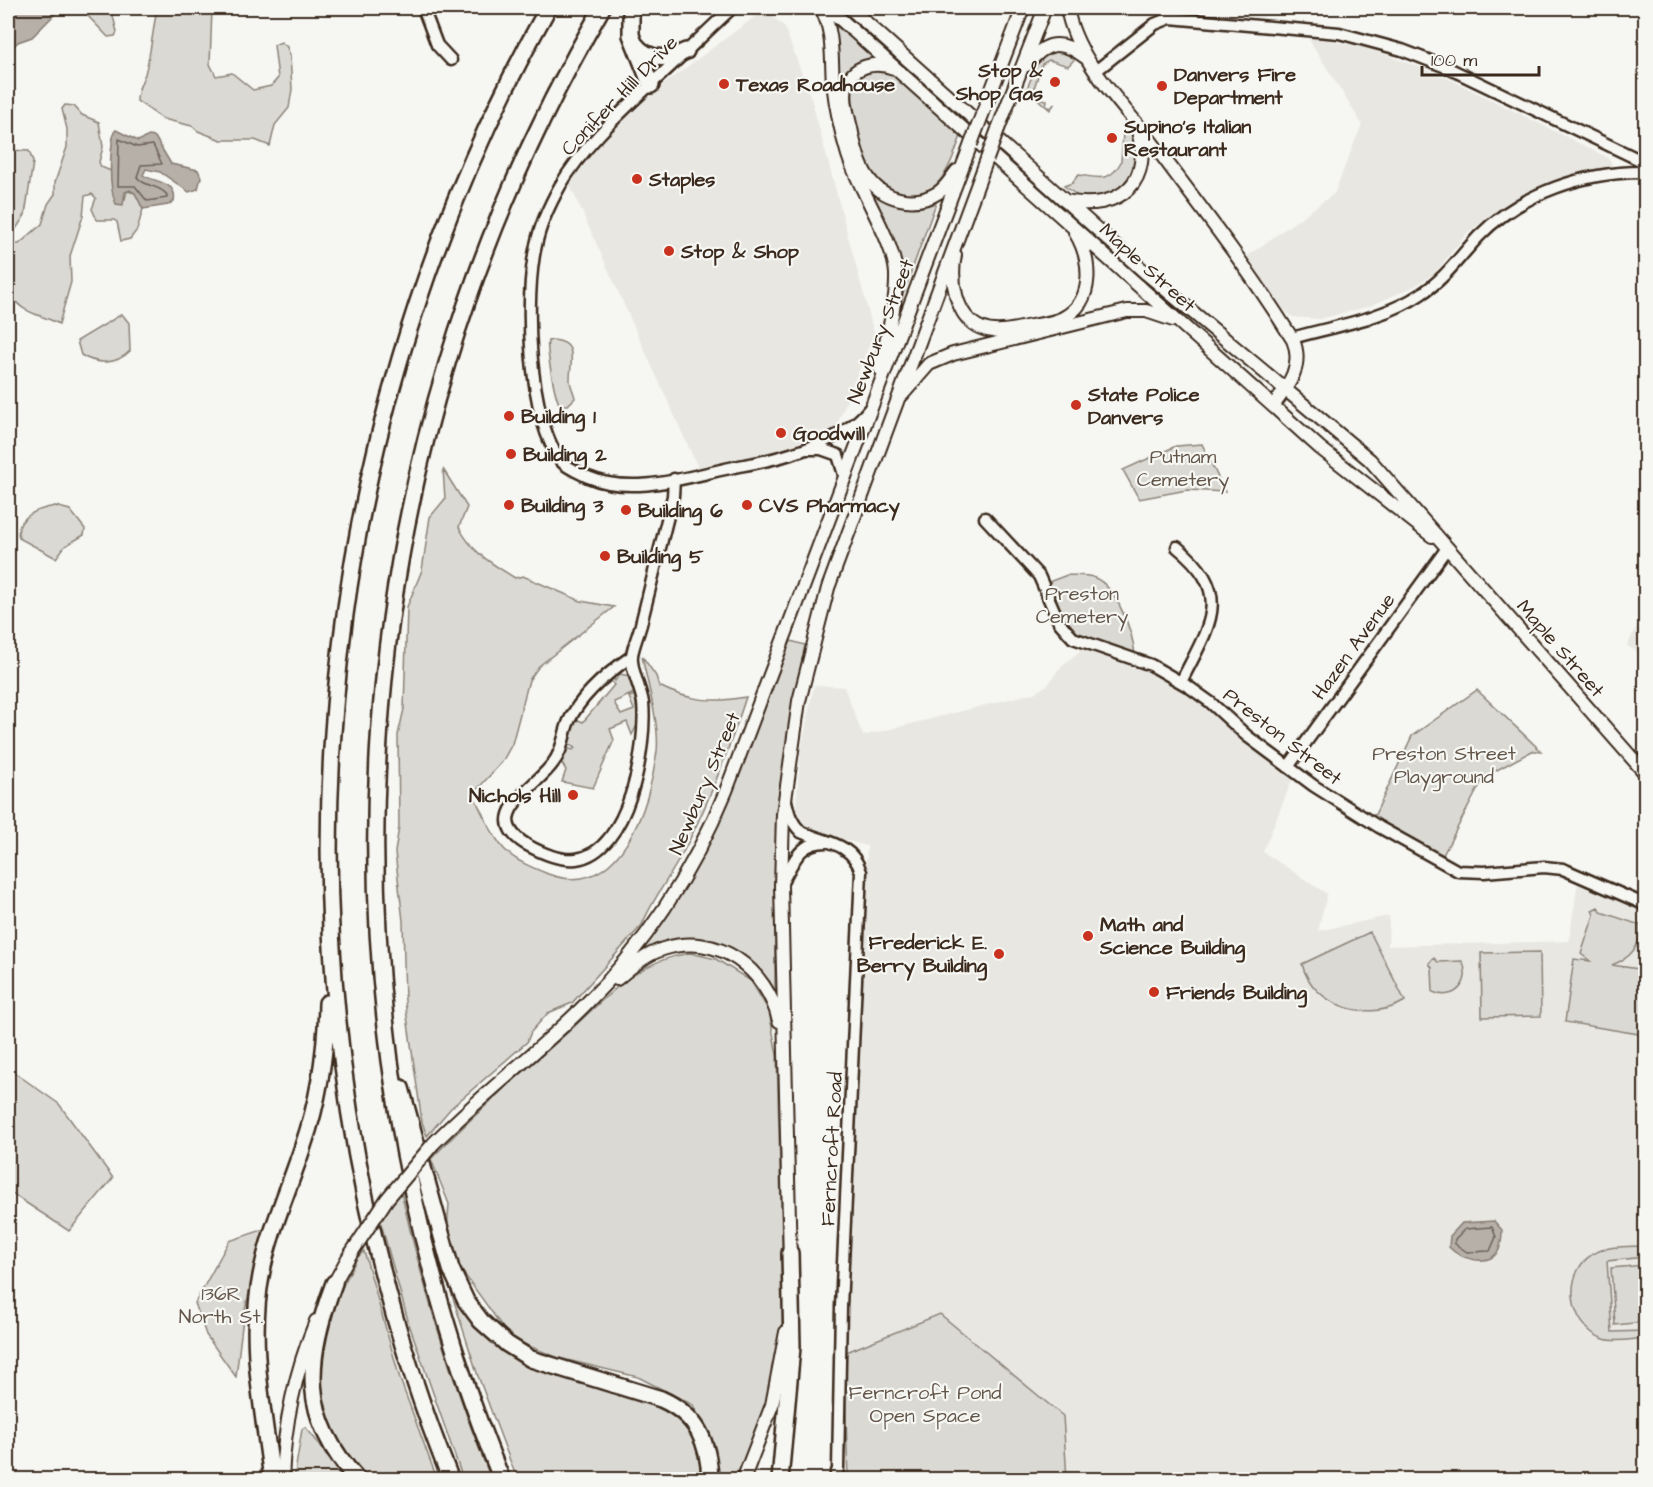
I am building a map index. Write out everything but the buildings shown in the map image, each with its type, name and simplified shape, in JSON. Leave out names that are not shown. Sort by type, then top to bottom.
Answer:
[{"type":"highway","points":[[272,1479],[256,1350],[257,1299],[266,1253],[307,1135],[322,1068],[327,1022],[330,763],[339,645],[356,537],[379,431],[418,297],[460,187],[510,79],[548,8]]},
{"type":"highway","points":[[502,1479],[464,1380],[428,1259],[399,1128],[384,1023],[375,880],[376,765],[387,641],[409,508],[436,396],[482,259],[527,152],[602,8]]},
{"type":"highway","points":[[631,8],[629,24],[632,39],[651,85]]},
{"type":"highway","points":[[632,39],[642,51],[657,57],[667,58],[686,51]]},
{"type":"highway","points":[[328,880],[338,1028],[363,1186],[404,1347],[451,1479]]},
{"type":"highway","points":[[384,1023],[447,1257],[455,1281],[470,1306],[498,1337],[531,1359],[651,1396],[678,1408],[692,1420],[706,1444],[710,1479]]},
{"type":"highway","points":[[780,1479],[792,1347],[790,1253]]},
{"type":"highway","points":[[334,1283],[315,1343],[312,1389],[317,1413],[327,1437],[358,1479]]},
{"type":"main road","points":[[820,8],[831,33],[835,99],[849,157],[893,258],[896,273],[894,302],[873,404]]},
{"type":"main road","name":"Maple Street","points":[[828,8],[1328,454],[1447,548]]},
{"type":"main road","points":[[1010,41],[1015,8]]},
{"type":"main road","name":"Newbury Street","points":[[282,1479],[286,1428],[296,1377],[315,1323],[348,1258],[387,1199],[433,1144],[474,1104],[574,1016],[615,973],[668,903],[703,842],[726,791],[1023,8]]},
{"type":"main road","name":"Newbury Street","points":[[743,1479],[768,1420],[780,1374],[787,1326],[790,1253],[781,886],[785,794],[799,701],[821,609],[892,408],[1045,8]]},
{"type":"main road","points":[[1066,8],[1071,26],[1086,57],[1215,227],[1292,338],[1297,362],[1286,389],[1273,406]]},
{"type":"main road","name":"Maple Street","points":[[853,9],[1147,274],[1370,460],[1412,504],[1447,548],[1646,774]]},
{"type":"main road","points":[[1017,81],[1032,58],[1045,47],[1069,47],[1086,57]]},
{"type":"main road","points":[[901,72],[883,64],[867,65],[855,73],[846,86],[847,111],[866,175],[886,194],[915,200],[927,198],[942,190],[964,164]]},
{"type":"main road","points":[[1064,201],[1090,205],[1104,204],[1117,198],[1129,188],[1137,175],[1141,158],[1140,140],[1132,116]]},
{"type":"main road","points":[[961,227],[953,262],[956,297],[966,315],[981,328],[1007,331],[1065,317],[1082,297],[1087,285],[1087,259],[1080,240],[1058,213]]},
{"type":"main road","points":[[892,408],[920,371],[939,358],[953,354],[1127,311],[1156,313],[1185,326]]},
{"type":"main road","points":[[574,1016],[634,965],[652,954],[686,944],[709,946],[740,960],[764,987],[778,1015],[784,1055]]},
{"type":"street","points":[[423,8],[437,45],[451,60]]},
{"type":"street","name":"Conifer Hill Drive","points":[[732,8],[651,85],[583,155],[561,185],[547,211],[534,257],[531,336],[533,377],[551,445],[562,462],[590,478],[618,484],[652,483],[762,462],[804,449],[852,426],[873,404]]},
{"type":"street","points":[[1096,70],[1155,24],[1170,18],[1340,33],[1402,50],[1446,67],[1646,163]]},
{"type":"street","points":[[1292,338],[1394,308],[1421,295],[1449,272],[1490,226],[1534,196],[1584,179],[1646,172]]},
{"type":"street","name":"Conifer Hill Drive","points":[[804,449],[822,449],[838,455],[845,478]]},
{"type":"street","points":[[632,656],[605,677],[585,699],[569,722],[553,764],[510,809],[508,818],[513,832],[531,847],[557,857],[581,858],[604,846],[619,826],[635,774],[643,722],[643,703],[632,656],[673,496],[674,479]]},
{"type":"street","name":"Preston Street","points":[[985,518],[1024,557],[1039,576],[1059,622],[1072,638],[1151,665],[1181,682],[1210,702],[1247,736],[1288,767],[1379,827],[1458,871],[1484,872],[1545,867],[1563,869],[1646,905]]},
{"type":"street","points":[[1177,547],[1203,572],[1213,600],[1207,628],[1181,682]]},
{"type":"street","name":"Hazen Avenue","points":[[1288,767],[1447,548]]},
{"type":"street","name":"Ferncroft Road","points":[[785,794],[790,818],[796,827],[801,832],[848,849],[855,857],[861,882],[841,1307],[838,1476]]},
{"type":"street","points":[[781,886],[802,848],[816,843],[834,843]]},
{"type":"shaded area","points":[[764,10],[784,26],[811,98],[874,333],[836,427],[757,459],[700,472],[568,181],[633,107]]},
{"type":"shaded area","points":[[1307,36],[1368,48],[1443,76],[1605,156],[1611,162],[1612,169],[1557,183],[1504,207],[1468,232],[1434,274],[1415,286],[1370,306],[1320,319],[1293,317],[1284,311],[1246,257],[1334,194],[1362,124]]},
{"type":"shaded area","points":[[1645,610],[1645,656],[1627,646]]},
{"type":"shaded area","points":[[1083,648],[1143,665],[1199,698],[1294,775],[1263,852],[1327,894],[1318,931],[1389,916],[1388,946],[1569,941],[1578,881],[1645,912],[1645,1479],[1067,1479],[1063,1416],[844,1353],[867,846],[802,827],[795,815],[801,750],[814,685],[844,687],[863,736],[1034,693],[1048,685],[1058,670]]},
{"type":"green space","points":[[84,8],[111,8],[117,32],[115,36],[108,37],[87,15]]},
{"type":"green space","points":[[157,8],[212,8],[210,64],[216,76],[232,73],[253,90],[271,86],[278,78],[274,45],[281,42],[287,47],[290,56],[292,89],[289,108],[275,125],[270,146],[255,140],[221,140],[198,131],[192,126],[163,119],[137,101],[138,90],[147,66]]},
{"type":"green space","points":[[836,26],[877,59],[841,90],[838,90]]},
{"type":"green space","points":[[1050,52],[1063,52],[1075,59],[1068,66],[1049,60],[1042,64],[1033,91],[1037,98],[1047,100],[1046,106],[1051,108],[1055,103],[1050,110],[1034,96],[1025,93],[1037,64]]},
{"type":"green space","points":[[872,69],[889,70],[962,133],[942,177],[926,192],[915,195],[893,191],[875,179],[865,163],[851,110],[851,97],[852,86],[856,78]]},
{"type":"green space","points":[[65,105],[74,106],[82,115],[99,122],[103,147],[99,162],[101,167],[111,171],[111,177],[125,199],[127,191],[135,193],[143,209],[137,230],[130,239],[121,241],[117,222],[97,220],[92,209],[96,198],[92,194],[85,196],[83,216],[70,256],[71,282],[59,324],[24,309],[8,291],[8,150],[29,151],[33,162],[25,215],[12,235],[15,244],[19,244],[42,224],[48,204],[55,194],[55,182],[67,147],[67,129],[62,109]]},
{"type":"green space","points":[[1133,131],[1136,153],[1134,168],[1126,182],[1110,197],[1078,196],[1064,186],[1072,183],[1078,175],[1102,178],[1112,174],[1121,162],[1123,133]]},
{"type":"green space","points":[[861,174],[872,189],[936,203],[901,300]]},
{"type":"green space","points":[[122,314],[129,323],[130,351],[125,356],[113,361],[100,362],[81,355],[77,341]]},
{"type":"green space","points":[[548,341],[567,344],[570,349],[570,382],[575,398],[568,405],[560,405],[553,384]]},
{"type":"green space","name":"Putnam Cemetery","points":[[1202,444],[1225,492],[1187,490],[1139,499],[1123,470],[1176,446]]},
{"type":"green space","points":[[443,469],[467,507],[459,527],[470,544],[483,557],[515,578],[523,576],[581,601],[614,607],[539,666],[529,680],[512,744],[502,762],[473,794],[495,837],[513,857],[548,874],[573,879],[595,874],[613,861],[627,843],[639,821],[647,797],[657,751],[655,716],[642,656],[656,676],[659,686],[670,691],[691,698],[712,700],[746,697],[725,758],[700,818],[642,925],[572,1003],[548,1013],[531,1032],[527,1042],[451,1108],[427,1136],[422,1122],[405,1002],[403,921],[395,852],[399,827],[398,735],[404,709],[407,607],[422,570],[430,517],[445,499]]},
{"type":"green space","points":[[55,506],[70,510],[85,529],[84,535],[65,546],[56,558],[19,538],[18,531],[24,519],[29,515]]},
{"type":"green space","name":"Preston Cemetery","points":[[1067,575],[1092,577],[1103,583],[1110,591],[1127,623],[1135,655],[1059,626],[1048,589],[1051,581]]},
{"type":"green space","points":[[791,641],[805,645],[789,732],[780,817],[775,991],[764,977],[716,944],[636,957],[678,898],[713,836]]},
{"type":"green space","points":[[620,674],[629,676],[634,693],[614,702],[621,715],[634,710],[629,697],[635,695],[638,723],[632,735],[627,722],[610,729],[614,740],[593,788],[562,782],[566,770],[561,762],[567,748],[573,750],[575,748],[568,744],[576,719],[583,722],[614,685],[610,679],[612,677],[615,681]]},
{"type":"green space","name":"Preston Street Playground","points":[[1477,690],[1541,751],[1532,751],[1484,777],[1443,855],[1373,819],[1412,736]]},
{"type":"green space","points":[[1598,907],[1601,912],[1640,925],[1639,939],[1634,950],[1625,959],[1612,965],[1645,970],[1645,1035],[1565,1022],[1574,959],[1590,961],[1581,954],[1594,915],[1592,910]]},
{"type":"green space","points":[[1370,932],[1405,1001],[1375,1011],[1344,1007],[1318,991],[1308,979],[1302,964]]},
{"type":"green space","points":[[1540,952],[1541,1016],[1482,1017],[1481,953]]},
{"type":"green space","points":[[690,953],[716,959],[751,981],[769,1011],[777,1055],[784,1318],[769,1405],[738,1479],[715,1479],[711,1441],[693,1405],[638,1377],[559,1358],[511,1339],[457,1264],[447,1230],[449,1204],[431,1159],[480,1110],[622,983],[652,964]]},
{"type":"green space","points":[[1434,958],[1438,962],[1462,961],[1465,976],[1463,983],[1454,992],[1441,994],[1433,992],[1432,968],[1429,963]]},
{"type":"green space","points":[[8,1068],[59,1104],[113,1178],[69,1231],[8,1191]]},
{"type":"green space","points":[[401,1191],[440,1337],[491,1479],[463,1479],[409,1324],[380,1220]]},
{"type":"green space","name":"136R North St.","points":[[265,1229],[243,1318],[236,1377],[206,1335],[195,1303],[229,1241]]},
{"type":"green space","points":[[1645,1246],[1645,1257],[1607,1261],[1612,1332],[1645,1331],[1645,1338],[1619,1341],[1604,1339],[1591,1332],[1582,1322],[1576,1309],[1573,1296],[1578,1269],[1587,1259],[1604,1249]]},
{"type":"green space","points":[[364,1251],[400,1379],[437,1479],[366,1479],[348,1462],[328,1429],[317,1377],[327,1317],[357,1258]]},
{"type":"green space","points":[[1645,1265],[1645,1322],[1615,1325],[1611,1268]]},
{"type":"green space","points":[[444,1270],[485,1333],[665,1405],[680,1415],[703,1446],[706,1479],[517,1479],[478,1376]]},
{"type":"green space","name":"Ferncroft Pond Open Space","points":[[940,1314],[1063,1416],[1067,1479],[848,1479],[844,1353]]},
{"type":"green space","points":[[305,1427],[345,1479],[294,1479],[302,1429]]},
{"type":"water","points":[[8,8],[55,8],[55,14],[32,37],[18,42],[8,51]]},
{"type":"water","points":[[116,130],[138,141],[149,136],[155,137],[171,164],[198,170],[201,177],[198,189],[189,192],[160,172],[146,169],[143,175],[164,183],[172,189],[174,201],[168,205],[143,209],[135,193],[130,190],[125,192],[123,205],[116,204],[113,197],[110,168]]},
{"type":"water","points":[[1494,1221],[1502,1233],[1497,1253],[1492,1257],[1486,1260],[1473,1259],[1459,1255],[1449,1247],[1450,1236],[1462,1223]]},
{"type":"place","name":"Stop & Shop Gas","points":[[1055,82]]},
{"type":"place","name":"Texas Roadhouse","points":[[724,84]]},
{"type":"place","name":"Danvers Fire Department","points":[[1162,86]]},
{"type":"place","name":"Supino's Italian Restaurant","points":[[1112,138]]},
{"type":"place","name":"Staples","points":[[637,179]]},
{"type":"place","name":"Stop & Shop","points":[[669,251]]},
{"type":"place","name":"State Police Danvers","points":[[1076,405]]},
{"type":"place","name":"Building 1","points":[[509,416]]},
{"type":"place","name":"Goodwill","points":[[781,433]]},
{"type":"place","name":"Building 2","points":[[511,454]]},
{"type":"place","name":"Building 3","points":[[509,505]]},
{"type":"place","name":"CVS Pharmacy","points":[[747,505]]},
{"type":"place","name":"Building 6","points":[[626,510]]},
{"type":"place","name":"Building 5","points":[[605,556]]},
{"type":"place","name":"Nichols Hill","points":[[573,795]]},
{"type":"place","name":"Math and Science Building","points":[[1088,936]]},
{"type":"place","name":"Frederick E. Berry Building","points":[[999,954]]},
{"type":"place","name":"Friends Building","points":[[1154,992]]}]
